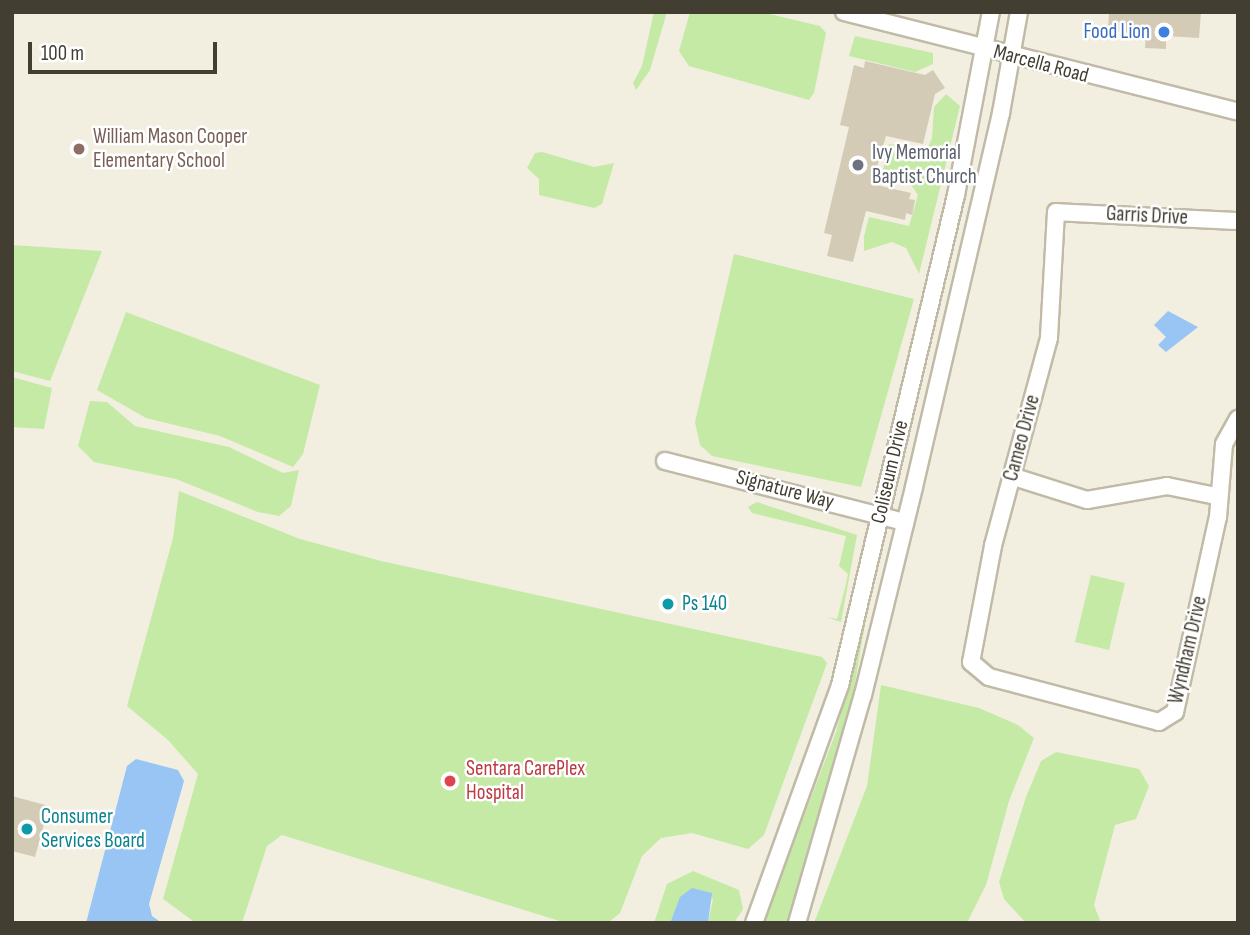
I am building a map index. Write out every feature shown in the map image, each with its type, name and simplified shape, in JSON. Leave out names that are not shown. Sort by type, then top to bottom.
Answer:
[{"type":"street","name":"Marcella Road","points":[[844,12],[1238,112]]},
{"type":"street","name":"Coliseum Drive","points":[[754,923],[840,685],[986,48],[991,12]]},
{"type":"street","name":"Coliseum Drive","points":[[797,923],[863,695],[905,522],[1012,56],[1018,12]]},
{"type":"street","name":"Garris Drive","points":[[1056,212],[1238,220]]},
{"type":"street","name":"Cameo Drive","points":[[971,662],[1011,476],[1049,338],[1056,212]]},
{"type":"street","name":"Wyndham Drive","points":[[971,662],[989,677],[1159,722],[1175,712],[1218,517],[1216,496],[1224,444],[1238,419]]},
{"type":"street","name":"Signature Way","points":[[665,461],[905,522]]},
{"type":"street","points":[[1011,476],[1063,497],[1087,499],[1167,486],[1216,496]]},
{"type":"green space","points":[[654,12],[667,12],[650,70],[636,90],[633,83],[642,66]]},
{"type":"green space","points":[[690,12],[761,12],[820,26],[826,33],[814,93],[809,100],[689,66],[679,51]]},
{"type":"green space","points":[[855,36],[933,53],[933,64],[915,72],[849,56]]},
{"type":"green space","points":[[946,94],[960,106],[919,274],[906,248],[892,242],[864,251],[864,236],[869,217],[909,226],[918,195],[911,185],[881,179],[889,144],[910,147],[923,159],[932,138],[934,107]]},
{"type":"green space","points":[[542,152],[594,167],[614,163],[602,204],[594,208],[539,195],[539,179],[527,168],[535,153]]},
{"type":"green space","points":[[12,245],[102,251],[50,381],[12,371]]},
{"type":"green space","points":[[734,254],[914,299],[861,487],[712,456],[700,445],[695,422]]},
{"type":"green space","points":[[126,312],[320,385],[303,454],[293,467],[220,436],[146,418],[97,390]]},
{"type":"green space","points":[[12,377],[52,388],[44,429],[12,427]]},
{"type":"green space","points":[[90,401],[107,402],[135,426],[229,447],[283,473],[299,470],[291,506],[279,516],[258,512],[176,479],[94,462],[78,446]]},
{"type":"green space","name":"Sentara CarePlex Hospital","points":[[179,491],[300,539],[381,561],[822,657],[827,663],[764,835],[748,849],[692,833],[661,838],[642,856],[620,913],[608,923],[566,923],[282,835],[267,846],[242,923],[196,923],[163,899],[198,774],[168,740],[127,706],[173,538]]},
{"type":"green space","points":[[757,502],[857,535],[841,622],[826,617],[837,619],[845,588],[848,574],[839,566],[846,536],[752,513],[748,507]]},
{"type":"green space","points":[[1091,575],[1125,583],[1109,650],[1075,642]]},
{"type":"green space","points":[[866,618],[850,713],[787,923],[763,923],[836,732]]},
{"type":"green space","points":[[881,685],[979,708],[1018,725],[1034,738],[1009,801],[986,885],[967,923],[814,923],[867,786]]},
{"type":"green space","points":[[1056,752],[1139,769],[1149,786],[1136,819],[1115,825],[1094,905],[1101,923],[1026,923],[1004,899],[999,882],[1026,797],[1041,761]]},
{"type":"green space","points":[[693,871],[739,890],[743,909],[734,923],[708,923],[713,899],[675,910],[670,923],[654,923],[667,884]]},
{"type":"water","points":[[1168,311],[1198,327],[1166,352],[1158,345],[1166,337],[1154,325]]},
{"type":"water","points":[[136,759],[178,770],[184,781],[149,904],[152,916],[162,923],[86,923],[127,766]]},
{"type":"water","points":[[692,888],[712,893],[708,923],[670,923],[680,897]]},
{"type":"building","name":"Food Lion","points":[[1109,12],[1201,12],[1199,38],[1166,36],[1166,49],[1145,48],[1146,34],[1108,31]]},
{"type":"building","name":"Ivy Memorial Baptist Church","points":[[865,61],[925,75],[933,70],[945,88],[935,94],[923,144],[886,136],[872,184],[911,193],[909,199],[915,200],[912,215],[906,213],[905,220],[866,211],[853,262],[827,256],[832,235],[824,233],[849,127],[840,125],[854,65],[864,68]]},
{"type":"building","name":"Consumer Services Board","points":[[12,796],[49,806],[35,857],[12,851]]},
{"type":"place","name":"Food Lion","points":[[1164,32]]},
{"type":"place","name":"William Mason Cooper Elementary School","points":[[79,149]]},
{"type":"place","name":"Ivy Memorial Baptist Church","points":[[858,165]]},
{"type":"place","name":"Ps 140","points":[[668,604]]},
{"type":"place","name":"Sentara CarePlex Hospital","points":[[450,781]]},
{"type":"place","name":"Consumer Services Board","points":[[27,829]]}]
